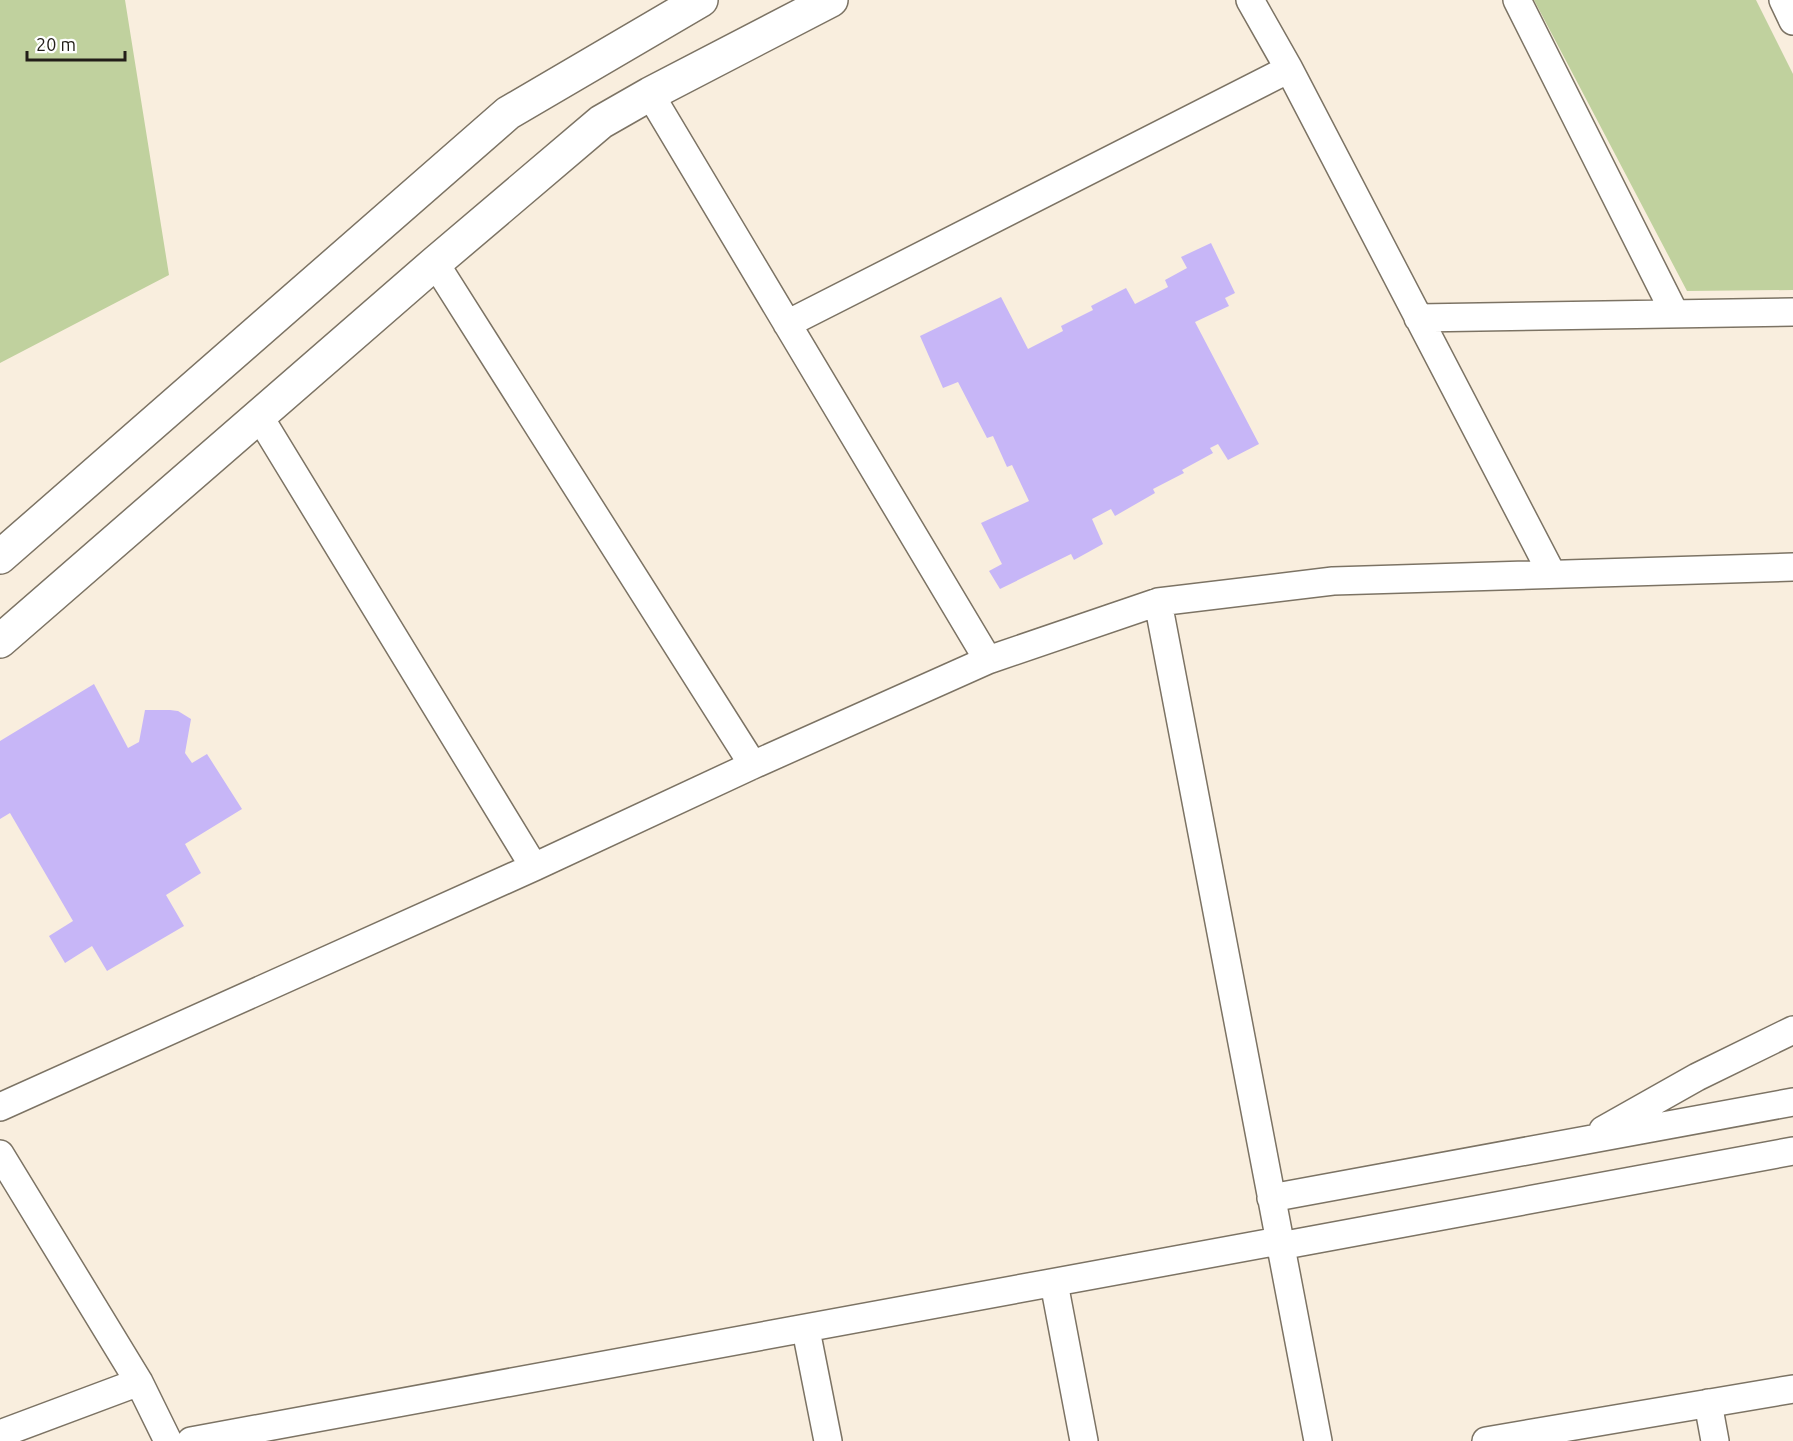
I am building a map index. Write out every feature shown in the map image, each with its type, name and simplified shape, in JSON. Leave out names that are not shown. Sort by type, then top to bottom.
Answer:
[{"type":"street","points":[[0,557],[508,112],[701,0]]},
{"type":"street","points":[[0,641],[601,122],[831,0]]},
{"type":"street","points":[[1250,0],[1289,69],[1552,574]]},
{"type":"street","points":[[1517,0],[1675,314]]},
{"type":"street","points":[[1783,0],[1793,21]]},
{"type":"street","points":[[787,324],[1289,69]]},
{"type":"street","points":[[650,94],[988,660]]},
{"type":"street","points":[[435,263],[753,765]]},
{"type":"street","points":[[1418,318],[1793,312]]},
{"type":"street","points":[[259,416],[534,867]]},
{"type":"street","points":[[0,1107],[988,660],[1158,602],[1333,581],[1793,567]]},
{"type":"street","points":[[1158,602],[1318,1441]]},
{"type":"street","points":[[1584,1141],[1697,1077],[1793,1030]]},
{"type":"street","points":[[1271,1198],[1793,1102]]},
{"type":"street","points":[[191,1441],[1793,1151]]},
{"type":"street","points":[[0,1154],[139,1382],[168,1441]]},
{"type":"street","points":[[1054,1283],[1084,1441]]},
{"type":"street","points":[[806,1330],[828,1441]]},
{"type":"street","points":[[0,1434],[139,1382]]},
{"type":"street","points":[[1486,1441],[1793,1389]]},
{"type":"street","points":[[1708,1403],[1714,1441]]},
{"type":"green space","points":[[0,0],[125,0],[169,275],[0,363]]},
{"type":"green space","points":[[1534,0],[1756,0],[1793,74],[1793,290],[1687,291]]},
{"type":"building","points":[[1211,243],[1235,293],[1225,298],[1229,306],[1195,322],[1259,444],[1228,460],[1218,444],[1210,448],[1213,453],[1182,470],[1184,473],[1153,489],[1155,493],[1115,516],[1111,509],[1092,519],[1103,544],[1074,560],[1071,554],[1000,589],[989,571],[1002,564],[981,523],[1029,501],[1012,465],[1007,467],[993,436],[987,438],[958,382],[943,388],[920,336],[1001,297],[1028,349],[1063,331],[1061,326],[1093,310],[1091,306],[1126,288],[1135,304],[1168,287],[1165,280],[1187,268],[1181,257]]},
{"type":"building","points":[[94,684],[128,748],[139,742],[145,710],[178,711],[191,719],[185,753],[192,763],[207,754],[242,809],[185,844],[201,873],[166,895],[184,926],[107,971],[92,946],[65,963],[49,936],[73,921],[10,813],[0,819],[0,741]]}]
